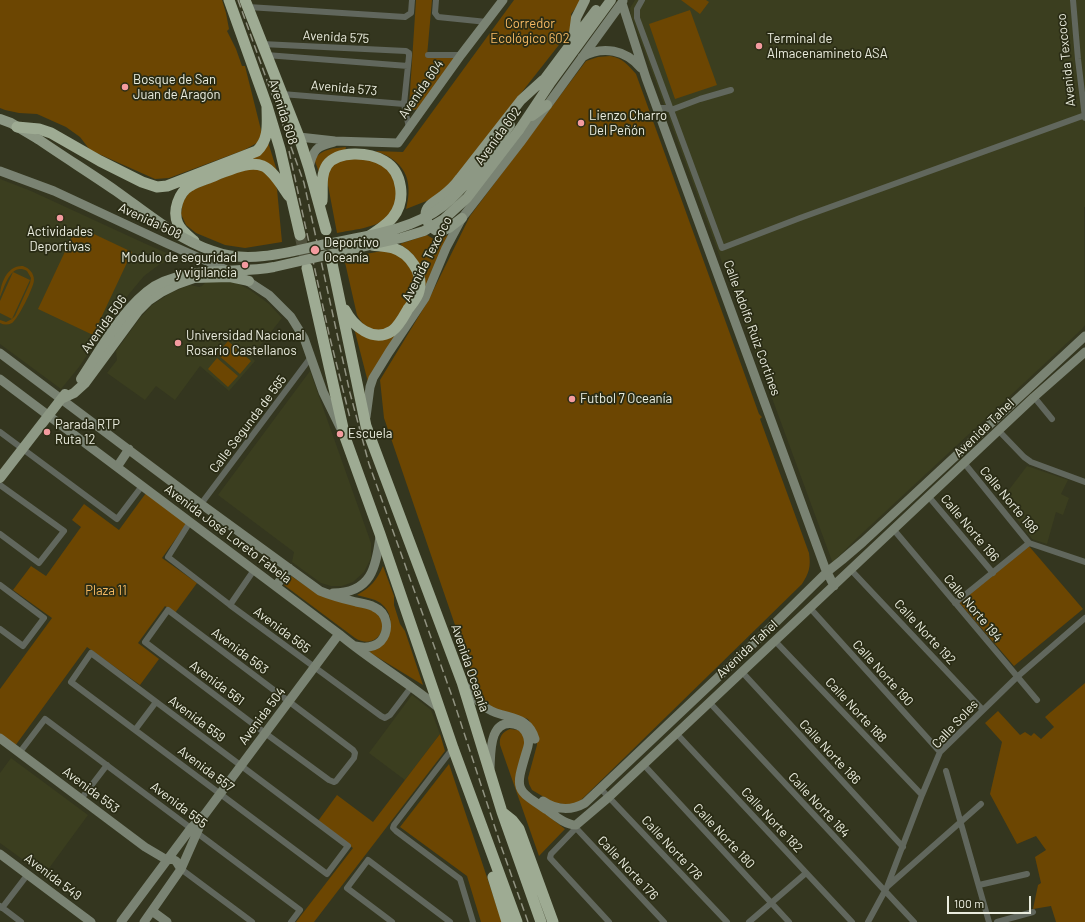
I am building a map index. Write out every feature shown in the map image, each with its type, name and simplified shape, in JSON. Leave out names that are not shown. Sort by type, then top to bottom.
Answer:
[{"type":"highway","name":"Avenida 608","points":[[229,0],[267,106],[280,149],[300,235]]},
{"type":"highway","name":"Avenida 608","points":[[247,3],[299,137],[326,230]]},
{"type":"highway","points":[[17,127],[39,129],[51,133],[100,161],[142,182],[157,187],[167,186],[257,151],[265,141],[268,133],[267,106]]},
{"type":"highway","points":[[322,213],[323,175],[328,164],[333,160],[346,155],[364,155],[384,161],[396,173],[399,181],[400,200],[393,217],[371,240],[394,249],[412,261],[419,277],[420,290],[397,326],[384,334],[372,334],[360,329],[353,323],[340,298]]},
{"type":"highway","points":[[198,244],[184,232],[177,223],[175,212],[179,199],[189,186],[245,165],[264,166],[274,175],[292,201]]},
{"type":"highway","points":[[332,262],[366,426]]},
{"type":"highway","points":[[307,268],[345,437],[380,534],[453,748],[517,922]]},
{"type":"highway","name":"Avenida Oceanía","points":[[366,426],[462,682],[489,774],[541,922]]},
{"type":"highway","points":[[502,812],[512,820],[519,829],[553,922]]},
{"type":"highway","points":[[488,841],[491,867],[507,922]]},
{"type":"main road","points":[[574,33],[576,18],[585,0]]},
{"type":"main road","points":[[570,43],[578,24],[596,0]]},
{"type":"main road","name":"Avenida 602","points":[[515,127],[526,121],[547,81],[570,43],[603,0]]},
{"type":"main road","name":"Avenida 602","points":[[371,240],[426,217],[443,206],[462,188],[515,127],[547,81],[611,0]]},
{"type":"main road","points":[[526,121],[549,103],[547,81]]},
{"type":"main road","points":[[462,218],[449,228],[440,232],[434,230],[429,225],[426,215],[430,205],[449,190],[460,178],[521,100],[547,81]]},
{"type":"main road","name":"Avenida 508","points":[[0,119],[38,139],[173,231],[198,244],[229,256],[263,256],[371,240]]},
{"type":"main road","name":"Avenida 506","points":[[0,478],[60,399],[81,379],[121,320],[137,300],[155,286],[176,277],[199,272],[261,269],[371,240]]},
{"type":"main road","points":[[60,399],[80,389],[138,311],[149,300],[177,284],[194,278],[230,276],[249,281]]},
{"type":"street","points":[[247,3],[405,17],[410,13],[412,0]]},
{"type":"street","points":[[436,0],[435,13],[437,16],[487,22]]},
{"type":"street","name":"Avenida 604","points":[[299,137],[335,141],[398,143],[461,55],[503,0]]},
{"type":"street","points":[[642,0],[637,9],[637,18],[722,248],[800,218],[1085,116]]},
{"type":"street","name":"Avenida Texcoco","points":[[1073,0],[1085,116]]},
{"type":"street","name":"Avenida Texcoco","points":[[366,426],[368,397],[373,378],[425,298],[446,248],[462,218],[520,143],[623,2]]},
{"type":"street","name":"Calle Adolfo Ruiz Cortines","points":[[623,2],[646,78],[827,572],[834,586]]},
{"type":"street","name":"Avenida 575","points":[[262,44],[406,51],[408,53],[408,66]]},
{"type":"street","name":"Calle Adolfo Ruiz Cortines","points":[[581,58],[601,50],[618,52],[637,64],[646,78]]},
{"type":"street","points":[[266,55],[408,66],[404,104],[409,128]]},
{"type":"street","points":[[428,55],[461,55]]},
{"type":"street","points":[[657,108],[666,108],[671,110],[700,99],[731,90]]},
{"type":"street","name":"Avenida 573","points":[[282,94],[404,104]]},
{"type":"street","points":[[663,123],[670,117],[671,110]]},
{"type":"street","name":"Avenida 604","points":[[309,168],[311,158],[316,149],[335,141]]},
{"type":"street","name":"Avenida 508","points":[[0,170],[54,191],[249,281],[269,295],[291,317],[304,338],[312,357],[323,392],[345,437]]},
{"type":"street","name":"Avenida Tahel","points":[[462,682],[480,703],[489,710],[524,721],[533,732],[535,739],[534,747],[524,779],[530,792],[551,806],[557,808],[569,809],[585,804],[827,572],[863,542],[1085,336]]},
{"type":"street","name":"Avenida Tahel","points":[[609,922],[551,860],[550,857],[576,827],[1085,352]]},
{"type":"street","name":"Avenida José Loreto Fabela","points":[[0,353],[320,592]]},
{"type":"street","name":"Calle Segunda de 565","points":[[201,504],[312,357]]},
{"type":"street","name":"Avenida José Loreto Fabela","points":[[0,379],[354,646],[412,686],[440,709]]},
{"type":"street","points":[[1034,398],[1052,419]]},
{"type":"street","points":[[999,431],[1024,457],[1031,462],[1085,482]]},
{"type":"street","points":[[0,432],[117,519],[142,486]]},
{"type":"street","points":[[117,467],[129,449]]},
{"type":"street","name":"Calle Norte 198","points":[[965,464],[1029,543],[1085,562]]},
{"type":"street","points":[[0,485],[64,531],[39,563],[0,534]]},
{"type":"street","name":"Calle Norte 196","points":[[929,497],[993,573]]},
{"type":"street","name":"Avenida 565","points":[[190,522],[168,557],[314,668],[385,718],[390,715],[412,686]]},
{"type":"street","name":"Calle Norte 194","points":[[894,530],[1037,700]]},
{"type":"street","points":[[320,592],[333,594],[358,588],[373,570],[377,558],[380,534]]},
{"type":"street","points":[[955,603],[1029,543]]},
{"type":"street","points":[[276,586],[289,568]]},
{"type":"street","points":[[230,605],[254,570]]},
{"type":"street","name":"Calle Norte 192","points":[[851,570],[982,710]]},
{"type":"street","points":[[0,585],[44,618],[23,646],[0,629]]},
{"type":"street","points":[[320,592],[374,606],[380,610],[384,616],[386,623],[384,637],[373,646],[364,648],[354,646]]},
{"type":"street","name":"Calle Norte 190","points":[[810,608],[940,752]]},
{"type":"street","name":"Avenida 561","points":[[168,610],[145,642],[265,733],[329,780],[334,782]]},
{"type":"street","name":"Avenida 563","points":[[168,610],[289,701],[355,753],[354,758],[338,780],[334,782]]},
{"type":"street","name":"Calle Soles","points":[[868,922],[886,889],[940,752],[1017,677],[1085,618]]},
{"type":"street","name":"Avenida 504","points":[[121,922],[167,860],[194,831],[220,793],[339,634]]},
{"type":"street","name":"Calle Norte 188","points":[[775,640],[922,795]]},
{"type":"street","name":"Avenida 557","points":[[91,653],[71,682],[327,874]]},
{"type":"street","name":"Avenida 559","points":[[91,653],[348,846],[327,874]]},
{"type":"street","name":"Calle Norte 186","points":[[742,672],[903,847]]},
{"type":"street","points":[[135,730],[156,702]]},
{"type":"street","name":"Calle Norte 184","points":[[709,702],[886,889],[914,922]]},
{"type":"street","name":"Avenida 555","points":[[20,752],[45,719],[300,910],[291,922]]},
{"type":"street","points":[[489,774],[492,740],[494,734],[498,729],[508,724],[520,726],[527,735],[529,741],[519,779],[522,791],[526,796],[555,816],[576,827]]},
{"type":"street","name":"Calle Norte 182","points":[[676,733],[852,922]]},
{"type":"street","name":"Avenida 553","points":[[0,738],[145,847],[167,860],[172,859],[176,861],[181,869]]},
{"type":"street","points":[[453,748],[393,828],[460,879],[473,922]]},
{"type":"street","name":"Calle Norte 180","points":[[643,764],[789,922]]},
{"type":"street","points":[[81,799],[107,765]]},
{"type":"street","points":[[946,772],[989,922]]},
{"type":"street","name":"Calle Norte 178","points":[[601,789],[727,922]]},
{"type":"street","points":[[886,889],[981,804]]},
{"type":"street","name":"Calle Norte 176","points":[[576,827],[664,922]]},
{"type":"street","name":"Avenida 504","points":[[144,922],[181,869],[194,831]]},
{"type":"street","name":"Avenida 549","points":[[0,854],[91,922]]},
{"type":"street","points":[[392,922],[347,888],[368,860],[450,922]]},
{"type":"street","points":[[181,869],[252,922]]},
{"type":"street","points":[[749,922],[806,873]]},
{"type":"street","points":[[21,922],[1,907],[28,874]]},
{"type":"street","points":[[979,885],[1027,874]]},
{"type":"street","points":[[152,911],[167,922]]},
{"type":"street","points":[[997,922],[1033,912]]},
{"type":"shaded area","points":[[635,0],[1085,0],[1085,325],[833,562],[631,15],[630,8]]},
{"type":"shaded area","points":[[0,179],[31,191],[178,258],[160,264],[144,276],[129,294],[79,367],[61,389],[0,344]]},
{"type":"shaded area","name":"Universidad Nacional Rosario Castellanos","points":[[224,281],[237,283],[250,290],[269,304],[282,318],[251,357],[255,361],[229,391],[200,366],[175,400],[156,386],[145,400],[107,373],[117,360],[116,351],[140,318],[152,305],[172,292],[190,285],[199,287],[206,282]]},
{"type":"shaded area","points":[[310,371],[371,543],[371,558],[364,572],[353,582],[342,586],[331,586],[321,583],[292,562],[294,552],[218,495]]},
{"type":"shaded area","points":[[1027,466],[1068,480],[1061,494],[1069,498],[1063,515],[1056,512],[1047,544],[1032,539],[1002,499]]},
{"type":"shaded area","points":[[412,695],[431,710],[440,734],[405,780],[369,753]]},
{"type":"shaded area","points":[[11,758],[88,815],[44,875],[0,843],[0,773]]},
{"type":"green space","name":"Bosque de San Juan de Aragón","points":[[0,0],[222,0],[229,29],[227,31],[242,66],[245,66],[261,130],[261,135],[257,143],[244,150],[169,178],[155,179],[90,150],[80,137],[66,127],[37,114],[19,113],[0,108]]},
{"type":"green space","points":[[416,0],[432,0],[427,56],[456,58],[418,109],[413,110],[409,107]]},
{"type":"green space","name":"Corredor Ecológico 602","points":[[514,0],[582,0],[571,14],[573,27],[448,186],[429,200],[406,209],[409,189],[404,172],[400,165],[385,155],[375,151],[403,152]]},
{"type":"green space","points":[[681,0],[706,0],[709,2],[700,14]]},
{"type":"green space","points":[[690,10],[717,85],[675,99],[649,24]]},
{"type":"green space","points":[[610,56],[622,60],[636,74],[759,414],[762,417],[760,419],[809,553],[810,566],[802,584],[579,802],[573,805],[554,803],[532,790],[528,778],[537,745],[536,732],[528,719],[493,708],[479,695],[384,418],[380,380],[428,301],[470,216],[586,61],[598,57]]},
{"type":"green space","points":[[268,142],[277,171],[243,162]]},
{"type":"green space","points":[[346,147],[345,151],[319,172],[314,159],[317,156],[328,150]]},
{"type":"green space","points":[[349,158],[376,162],[390,171],[396,184],[396,199],[390,213],[382,221],[363,228],[337,233],[327,176],[333,164]]},
{"type":"green space","points":[[247,168],[260,169],[272,178],[277,189],[282,242],[245,248],[225,245],[196,233],[186,225],[181,214],[183,202],[190,191]]},
{"type":"green space","points":[[77,226],[132,252],[93,335],[38,309]]},
{"type":"green space","points":[[427,235],[435,240],[448,235],[423,295],[421,272],[417,260],[400,244]]},
{"type":"green space","points":[[382,251],[397,254],[407,262],[413,273],[415,285],[412,297],[397,318],[387,328],[377,330],[372,329],[361,322],[357,315],[344,258]]},
{"type":"green space","points":[[23,266],[29,269],[32,273],[34,277],[33,284],[25,303],[15,320],[12,323],[0,323],[0,320],[6,322],[15,316],[31,278],[27,271],[21,269],[13,272],[9,276],[0,297],[3,281],[13,269]]},
{"type":"green space","points":[[13,272],[30,280],[12,319],[0,313],[0,301]]},
{"type":"green space","points":[[354,328],[361,335],[400,329],[368,382]]},
{"type":"green space","points":[[228,341],[251,361],[240,374],[217,354]]},
{"type":"green space","points":[[217,358],[238,376],[228,387],[208,369]]},
{"type":"green space","name":"Plaza 11","points":[[146,493],[187,523],[162,558],[197,583],[175,613],[165,606],[138,643],[159,659],[140,685],[87,647],[15,746],[0,735],[0,689],[52,618],[13,590],[31,566],[46,576],[81,527],[72,520],[84,504],[119,530]]},
{"type":"green space","points":[[1028,545],[1083,609],[1014,666],[958,601]]},
{"type":"green space","points":[[383,566],[394,596],[394,605],[400,624],[405,631],[423,685],[369,652],[382,642],[388,632],[390,627],[390,617],[385,607],[380,603],[373,599],[357,595],[373,583]]},
{"type":"green space","points":[[291,576],[315,592],[373,610],[382,622],[380,634],[376,639],[370,641],[363,641],[355,638],[284,585]]},
{"type":"green space","points":[[1085,683],[1085,922],[1056,922],[1051,906],[1033,909],[1038,885],[1041,883],[1035,857],[1046,850],[1036,836],[1017,844],[990,794],[1002,742],[985,723],[998,711],[1020,735],[1025,732],[1031,736],[1034,733],[1041,739],[1054,727],[1045,717]]},
{"type":"green space","points":[[510,729],[518,730],[525,735],[521,795],[565,829],[539,856],[500,745],[502,735]]},
{"type":"green space","points":[[440,734],[445,751],[314,922],[296,922],[353,848],[318,821],[337,795],[373,822]]},
{"type":"green space","points":[[449,764],[502,922],[481,922],[467,876],[400,827]]},
{"type":"tunnel","points":[[300,235],[307,268]]},
{"type":"railway","points":[[238,0],[304,183],[350,393],[369,464],[453,699],[501,846],[528,922]]},
{"type":"railway","points":[[289,151],[329,334],[350,418]]},
{"type":"place","name":"Terminal de Almacenamineto ASA","points":[[759,46]]},
{"type":"place","name":"Bosque de San Juan de Aragón","points":[[125,87]]},
{"type":"place","name":"Lienzo Charro Del Peñón","points":[[581,123]]},
{"type":"place","name":"Actividades Deportivas","points":[[60,218]]},
{"type":"place","name":"Deportivo Oceanía","points":[[315,250]]},
{"type":"place","name":"Modulo de seguridad y vigilancia","points":[[245,265]]},
{"type":"place","name":"Universidad Nacional Rosario Castellanos","points":[[178,343]]},
{"type":"place","name":"Futbol 7 Oceanía","points":[[572,399]]},
{"type":"place","name":"Parada RTP Ruta 12","points":[[47,432]]},
{"type":"place","name":"Escuela","points":[[340,434]]}]
